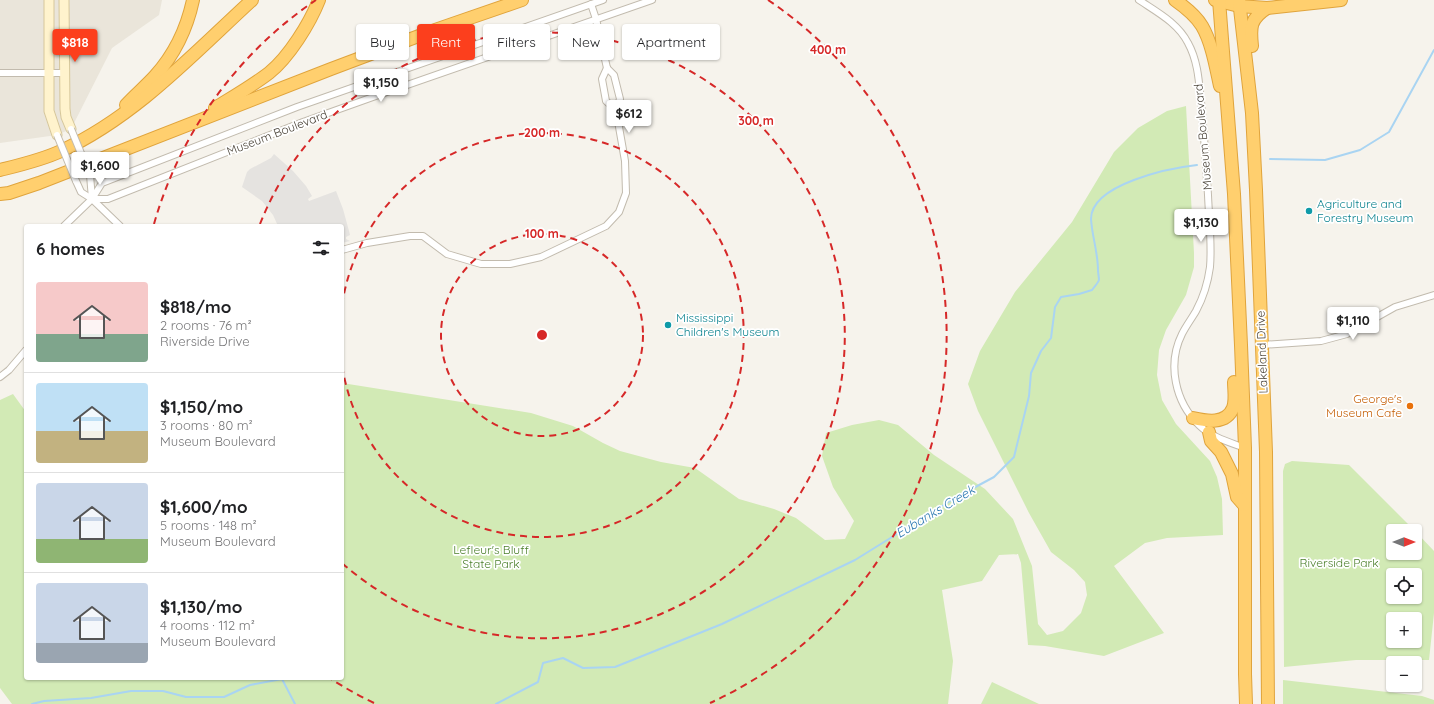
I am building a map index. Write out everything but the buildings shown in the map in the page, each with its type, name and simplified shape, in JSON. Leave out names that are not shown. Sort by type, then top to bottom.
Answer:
[{"type":"highway","points":[[114,120],[126,104],[155,76],[170,57],[181,36],[193,0]]},
{"type":"highway","points":[[0,170],[30,162],[60,151],[94,133],[114,120],[148,96],[252,0]]},
{"type":"highway","points":[[187,125],[242,92],[270,72],[288,52],[302,33],[319,0]]},
{"type":"highway","points":[[0,194],[9,193],[39,183],[345,63],[522,0]]},
{"type":"highway","points":[[1175,0],[1187,8],[1202,26],[1213,55],[1229,126]]},
{"type":"highway","points":[[1218,0],[1267,8],[1340,0]]},
{"type":"highway","name":"Lakeland Drive","points":[[1218,0],[1234,194],[1245,448],[1244,505],[1246,704]]},
{"type":"highway","name":"Lakeland Drive","points":[[1239,3],[1252,113],[1262,345],[1266,452],[1268,704]]},
{"type":"highway","points":[[1252,113],[1253,95],[1251,27],[1258,14],[1267,8]]},
{"type":"highway","points":[[1193,418],[1214,421],[1228,415],[1233,408],[1233,362],[1241,349],[1262,345]]},
{"type":"highway","points":[[1209,432],[1211,441],[1221,452],[1232,474],[1237,497],[1244,505]]},
{"type":"highway","points":[[1245,448],[1266,452]]},
{"type":"highway","points":[[1245,674],[1267,673]]},
{"type":"street","points":[[49,0],[49,111],[57,135],[81,192],[92,199],[118,224]]},
{"type":"street","points":[[64,0],[64,73],[66,117],[90,175],[92,199]]},
{"type":"street","name":"Museum Boulevard","points":[[66,224],[92,199],[102,183],[297,107],[603,0]]},
{"type":"street","name":"Museum Boulevard","points":[[92,199],[108,199],[317,117],[652,0]]},
{"type":"street","name":"Museum Boulevard","points":[[1139,0],[1171,22],[1188,43],[1195,59],[1199,79],[1205,136],[1210,268],[1197,309],[1182,334],[1175,353],[1174,369],[1177,389],[1185,409],[1200,426],[1219,438],[1245,448]]},
{"type":"street","points":[[344,249],[367,243],[410,236],[423,236],[447,254],[482,264],[510,264],[541,257],[606,226],[619,212],[626,193],[625,161],[616,110],[620,99],[614,75],[607,68],[596,19],[591,4]]},
{"type":"street","points":[[607,68],[602,79],[606,101],[616,110]]},
{"type":"street","points":[[0,73],[64,73]]},
{"type":"street","points":[[1262,345],[1321,340],[1347,334],[1395,307],[1434,296]]},
{"type":"street","points":[[0,377],[9,370],[24,352]]},
{"type":"shaded area","points":[[0,0],[162,0],[159,15],[112,48],[71,129],[57,135],[0,143]]},
{"type":"shaded area","points":[[274,154],[293,171],[306,186],[312,196],[308,199],[309,201],[336,191],[343,209],[350,235],[346,237],[346,239],[350,241],[344,242],[344,224],[277,224],[273,215],[262,201],[242,187],[247,172],[250,169],[271,158]]},
{"type":"green space","name":"Lefleur's Bluff State Park","points":[[1186,106],[1194,267],[1186,295],[1166,330],[1159,350],[1157,375],[1162,400],[1176,424],[1210,461],[1217,477],[1222,499],[1223,535],[1167,538],[1145,543],[1114,566],[1164,633],[1104,656],[1045,646],[1028,645],[1021,563],[1018,554],[999,555],[982,581],[942,590],[953,661],[948,704],[12,704],[0,688],[0,400],[13,394],[24,409],[24,680],[344,680],[344,383],[531,413],[573,426],[620,451],[661,462],[695,468],[739,499],[774,509],[796,518],[825,540],[845,539],[854,521],[833,487],[822,456],[826,433],[852,425],[879,420],[898,425],[934,455],[985,489],[1013,519],[1032,566],[1038,624],[1047,635],[1063,631],[1081,613],[1087,595],[1085,582],[1074,570],[1051,552],[1029,513],[978,411],[968,384],[980,351],[1015,292],[1072,222],[1114,152],[1138,128],[1167,111]]},
{"type":"green space","name":"Riverside Park","points":[[1292,461],[1349,465],[1408,524],[1386,524],[1386,560],[1422,560],[1422,538],[1434,551],[1434,613],[1429,660],[1422,660],[1422,656],[1386,656],[1386,660],[1356,660],[1284,667],[1283,471],[1285,464]]},
{"type":"green space","points":[[1283,680],[1422,696],[1434,700],[1434,704],[1283,704]]},
{"type":"green space","points":[[992,682],[1039,704],[981,704]]},
{"type":"waterway","name":"Eubanks Creek","points":[[1270,159],[1325,160],[1360,150],[1389,132],[1434,50]]},
{"type":"waterway","name":"Eubanks Creek","points":[[496,704],[538,682],[543,663],[563,658],[583,668],[615,667],[722,624],[855,560],[955,498],[994,477],[1014,457],[1029,396],[1031,373],[1041,351],[1051,338],[1055,307],[1061,297],[1092,290],[1099,280],[1091,219],[1094,207],[1104,196],[1117,187],[1134,180],[1152,174],[1197,165]]},
{"type":"waterway","name":"Eubanks Creek","points":[[32,704],[44,701],[91,698],[131,691],[163,691],[186,697],[224,697],[250,685],[277,680]]},
{"type":"waterway","name":"Eubanks Creek","points":[[283,680],[295,704]]},
{"type":"place","name":"Agriculture and Forestry Museum","points":[[1309,211]]},
{"type":"place","name":"Mississippi Children's Museum","points":[[668,325]]},
{"type":"place","name":"George's Museum Cafe","points":[[1410,406]]}]
